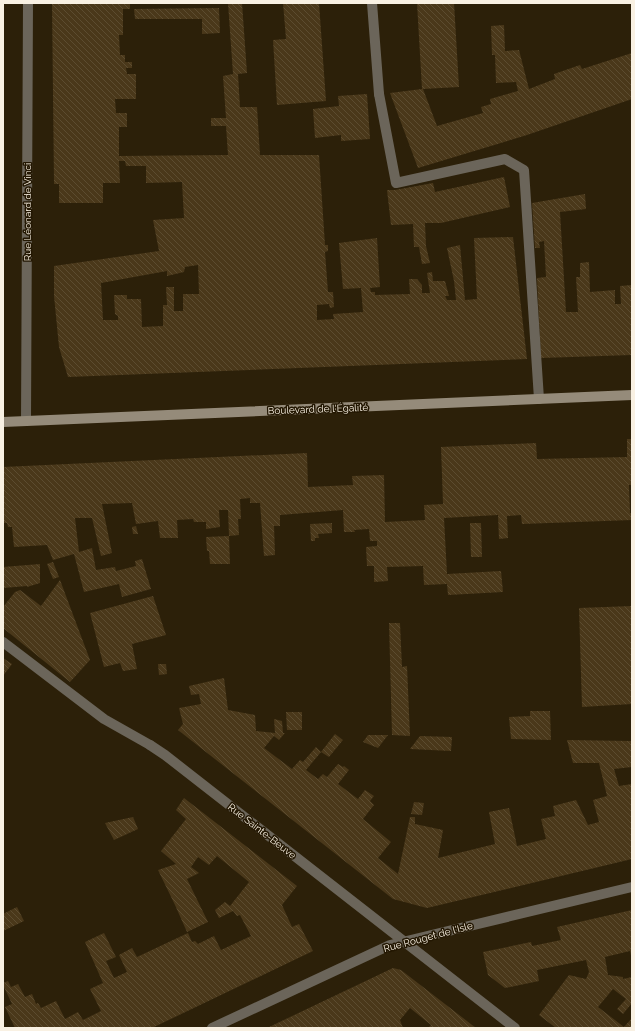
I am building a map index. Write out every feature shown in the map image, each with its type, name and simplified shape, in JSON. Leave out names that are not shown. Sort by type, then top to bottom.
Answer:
[{"type":"main road","name":"Boulevard de l'Égalité","points":[[3,422],[632,395]]},
{"type":"street","name":"Rue Léonard de Vinci","points":[[26,421],[28,3]]},
{"type":"street","points":[[372,3],[379,94],[396,183],[505,159],[524,170],[539,399]]},
{"type":"street","name":"Rue Sainte-Beuve","points":[[3,642],[104,719],[165,754],[403,942],[515,1028]]},
{"type":"street","name":"Rue Rouget de l'Isle","points":[[212,1028],[390,945],[632,887]]},
{"type":"building","points":[[4,3],[4,169],[3,169]]},
{"type":"building","points":[[52,3],[130,3],[130,9],[123,9],[123,35],[119,35],[120,55],[125,55],[125,62],[132,62],[132,68],[126,68],[127,74],[136,74],[136,99],[115,99],[116,113],[127,113],[127,127],[119,127],[119,156],[228,155],[226,126],[211,126],[211,118],[226,118],[223,76],[233,74],[228,3],[242,3],[247,73],[238,74],[240,107],[257,107],[260,155],[319,155],[325,245],[328,245],[328,251],[325,252],[328,292],[333,292],[334,307],[330,308],[329,304],[317,305],[317,320],[334,319],[333,314],[363,312],[361,288],[343,289],[339,243],[377,238],[380,287],[370,288],[371,292],[375,292],[375,295],[410,294],[409,279],[417,279],[422,285],[422,293],[430,293],[427,273],[432,272],[433,281],[445,281],[449,296],[445,296],[447,300],[456,300],[454,281],[447,248],[460,245],[465,300],[477,299],[474,238],[513,237],[527,359],[68,377],[59,347],[54,296],[54,266],[159,251],[153,220],[184,218],[182,182],[146,183],[146,166],[126,166],[125,161],[119,161],[120,183],[103,183],[103,203],[59,203],[59,184],[54,184]],"holes":[[[198,265],[199,294],[183,294],[183,311],[174,311],[174,287],[166,287],[167,305],[163,305],[163,326],[142,327],[141,299],[127,299],[127,295],[114,295],[115,314],[118,316],[118,320],[103,320],[101,283],[167,271],[167,276],[184,272],[185,267]]]},
{"type":"building","points":[[283,3],[319,3],[326,101],[277,105],[273,40],[286,39]]},
{"type":"building","points":[[417,3],[454,3],[459,87],[423,89],[437,126],[483,113],[481,107],[491,104],[490,99],[518,91],[516,82],[496,83],[495,55],[492,55],[491,26],[504,25],[505,51],[519,50],[529,89],[555,79],[554,74],[580,65],[582,69],[632,53],[632,99],[527,135],[418,168],[390,93],[422,89]]},
{"type":"building","points":[[219,8],[220,33],[202,34],[202,19],[135,19],[134,9]]},
{"type":"building","points":[[367,94],[370,139],[341,141],[341,135],[315,138],[313,109],[339,106],[338,96]]},
{"type":"building","points":[[504,177],[510,207],[441,223],[425,223],[426,246],[430,263],[422,264],[419,247],[414,247],[413,224],[391,225],[387,190],[395,190],[433,183],[435,192]]},
{"type":"building","points":[[585,194],[586,209],[560,212],[566,312],[578,312],[576,277],[580,277],[580,263],[589,262],[590,292],[615,290],[615,304],[621,304],[620,286],[632,285],[632,355],[541,358],[537,278],[546,277],[544,241],[539,242],[540,248],[535,248],[532,203]]},
{"type":"building","points":[[627,439],[632,439],[632,485],[629,485],[630,513],[632,513],[632,520],[522,524],[521,515],[507,516],[508,538],[499,539],[498,515],[444,518],[447,574],[501,571],[503,592],[448,595],[447,584],[424,585],[423,566],[387,567],[388,581],[374,582],[374,566],[367,566],[366,547],[377,546],[377,541],[370,541],[369,529],[354,530],[355,532],[344,532],[343,510],[280,515],[280,526],[274,526],[275,555],[264,556],[260,503],[250,503],[250,498],[240,499],[241,519],[238,519],[239,535],[229,536],[228,510],[219,510],[220,527],[206,529],[206,522],[194,522],[193,519],[177,520],[178,538],[160,538],[158,521],[136,524],[132,503],[102,504],[112,553],[101,556],[92,518],[75,518],[79,552],[92,548],[96,570],[115,567],[116,571],[136,566],[135,561],[142,559],[151,589],[122,597],[119,584],[84,592],[74,554],[53,560],[47,545],[14,547],[12,527],[8,527],[7,523],[3,523],[3,467],[307,453],[308,487],[353,485],[352,476],[384,475],[385,522],[425,520],[424,505],[443,504],[441,447],[536,443],[537,459],[627,457]]},
{"type":"building","points":[[332,523],[332,533],[318,534],[319,538],[315,538],[315,541],[311,541],[310,524]]},
{"type":"building","points":[[470,523],[481,523],[482,557],[471,557]]},
{"type":"building","points":[[136,526],[138,534],[133,534],[132,527]]},
{"type":"building","points":[[229,536],[230,564],[210,564],[206,537]]},
{"type":"building","points":[[53,562],[59,577],[53,579],[47,564]]},
{"type":"building","points":[[40,564],[40,583],[27,587],[3,588],[3,567]]},
{"type":"building","points":[[60,580],[90,660],[70,682],[3,628],[3,607],[15,592],[20,590],[41,606]]},
{"type":"building","points":[[153,596],[166,635],[132,644],[137,669],[123,671],[120,663],[104,667],[90,613]]},
{"type":"building","points":[[632,606],[632,704],[582,707],[579,608]]},
{"type":"building","points":[[389,623],[400,623],[402,667],[407,666],[410,736],[392,735]]},
{"type":"building","points":[[3,658],[12,664],[3,676]]},
{"type":"building","points":[[158,664],[166,664],[167,674],[159,675]]},
{"type":"building","points":[[224,678],[228,710],[255,715],[256,731],[275,733],[274,719],[282,721],[283,733],[285,733],[279,740],[274,736],[264,748],[292,769],[300,760],[303,762],[316,747],[321,752],[306,770],[318,779],[323,774],[327,777],[338,764],[343,767],[344,766],[349,770],[338,784],[358,799],[365,790],[374,796],[370,801],[374,805],[363,819],[391,842],[378,858],[398,874],[410,817],[415,817],[415,824],[443,830],[438,858],[495,844],[489,812],[509,808],[517,846],[546,839],[541,819],[555,816],[553,806],[576,800],[588,825],[599,822],[593,800],[607,796],[599,763],[573,763],[567,740],[632,741],[632,767],[614,769],[619,786],[632,784],[632,859],[427,908],[393,899],[178,730],[183,724],[179,708],[201,704],[199,694],[191,695],[189,686]]},
{"type":"building","points":[[530,711],[550,711],[551,740],[511,739],[509,717],[530,716]]},
{"type":"building","points":[[286,712],[302,712],[302,730],[287,730]]},
{"type":"building","points":[[335,734],[343,740],[329,757],[321,752]]},
{"type":"building","points":[[368,735],[388,735],[378,748],[363,742]]},
{"type":"building","points":[[420,736],[452,737],[451,751],[410,749]]},
{"type":"building","points":[[184,798],[297,886],[282,905],[292,927],[299,924],[313,951],[152,1028],[15,1028],[5,1007],[12,1004],[3,985],[3,983],[8,981],[11,987],[18,984],[25,997],[32,994],[36,1004],[38,1003],[41,1008],[56,1001],[65,1019],[78,1012],[83,1020],[101,1011],[90,989],[103,983],[85,942],[104,933],[116,957],[106,961],[114,978],[127,972],[119,955],[132,948],[137,957],[188,933],[192,942],[195,941],[198,944],[214,936],[221,950],[251,936],[240,915],[237,916],[233,911],[219,918],[215,910],[225,902],[230,906],[249,882],[217,856],[209,865],[198,857],[191,867],[199,873],[187,879],[208,922],[187,932],[158,870],[176,864],[161,851],[186,819],[176,810]]},
{"type":"building","points":[[414,802],[424,803],[422,815],[411,814]]},
{"type":"building","points":[[133,817],[138,829],[114,840],[105,823]]},
{"type":"building","points":[[17,907],[24,921],[3,931],[3,914]]},
{"type":"building","points":[[632,910],[632,959],[630,951],[605,957],[608,975],[623,977],[623,979],[632,977],[632,1003],[623,1014],[617,1009],[626,999],[613,989],[598,1007],[624,1027],[632,1018],[632,1028],[556,1028],[539,1015],[569,975],[586,979],[589,972],[586,960],[537,970],[539,981],[505,988],[488,975],[483,952],[531,942],[532,946],[561,940],[557,927]]},
{"type":"building","points":[[393,968],[401,970],[476,1028],[428,1028],[431,1025],[410,1008],[400,1020],[403,1028],[267,1028]]}]
